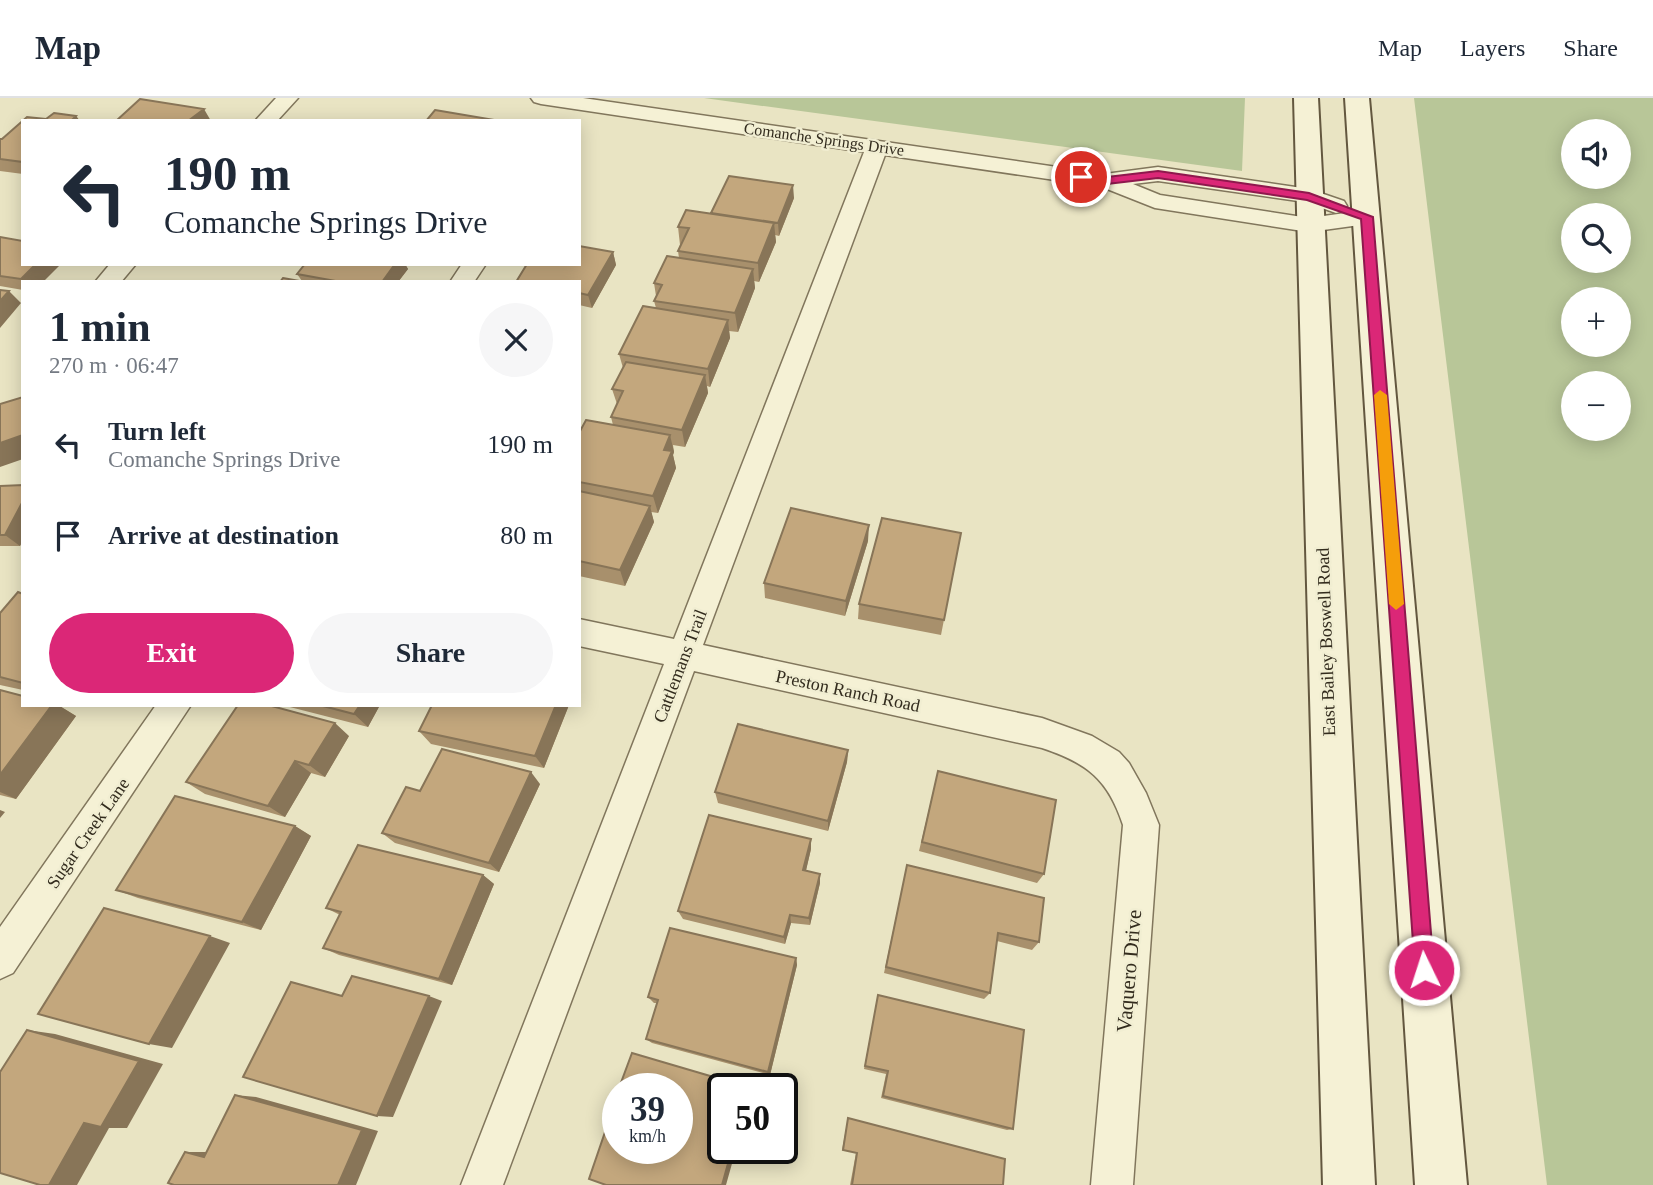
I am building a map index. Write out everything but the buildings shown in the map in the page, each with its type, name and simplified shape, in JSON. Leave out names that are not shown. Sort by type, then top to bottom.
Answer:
[{"type":"main road","name":"East Bailey Boswell Road","points":[[1306,98],[1349,1185]]},
{"type":"main road","points":[[1357,98],[1441,1185]]},
{"type":"street","points":[[267,119],[288,98]]},
{"type":"street","name":"Comanche Springs Drive","points":[[541,98],[1107,181],[1156,201],[1309,210],[1367,217]]},
{"type":"street","name":"Cattlemans Trail","points":[[482,1185],[877,147]]},
{"type":"street","points":[[109,280],[122,266]]},
{"type":"street","name":"Preston Ranch Road","points":[[581,632],[1042,733],[1082,745],[1111,764]]},
{"type":"street","name":"Sugar Creek Lane","points":[[0,960],[175,707]]},
{"type":"street","name":"Vaquero Drive","points":[[1111,764],[1133,798],[1141,825],[1112,1185]]},
{"type":"green space","points":[[704,98],[1245,98],[1242,171]]},
{"type":"green space","points":[[1414,98],[1653,98],[1653,1185],[1547,1185]]},
{"type":"slow traffic","points":[[1380,395],[1396,604]]},
{"type":"route","points":[[1081,177],[1107,181],[1158,174],[1309,196],[1367,217],[1424,970]]}]
